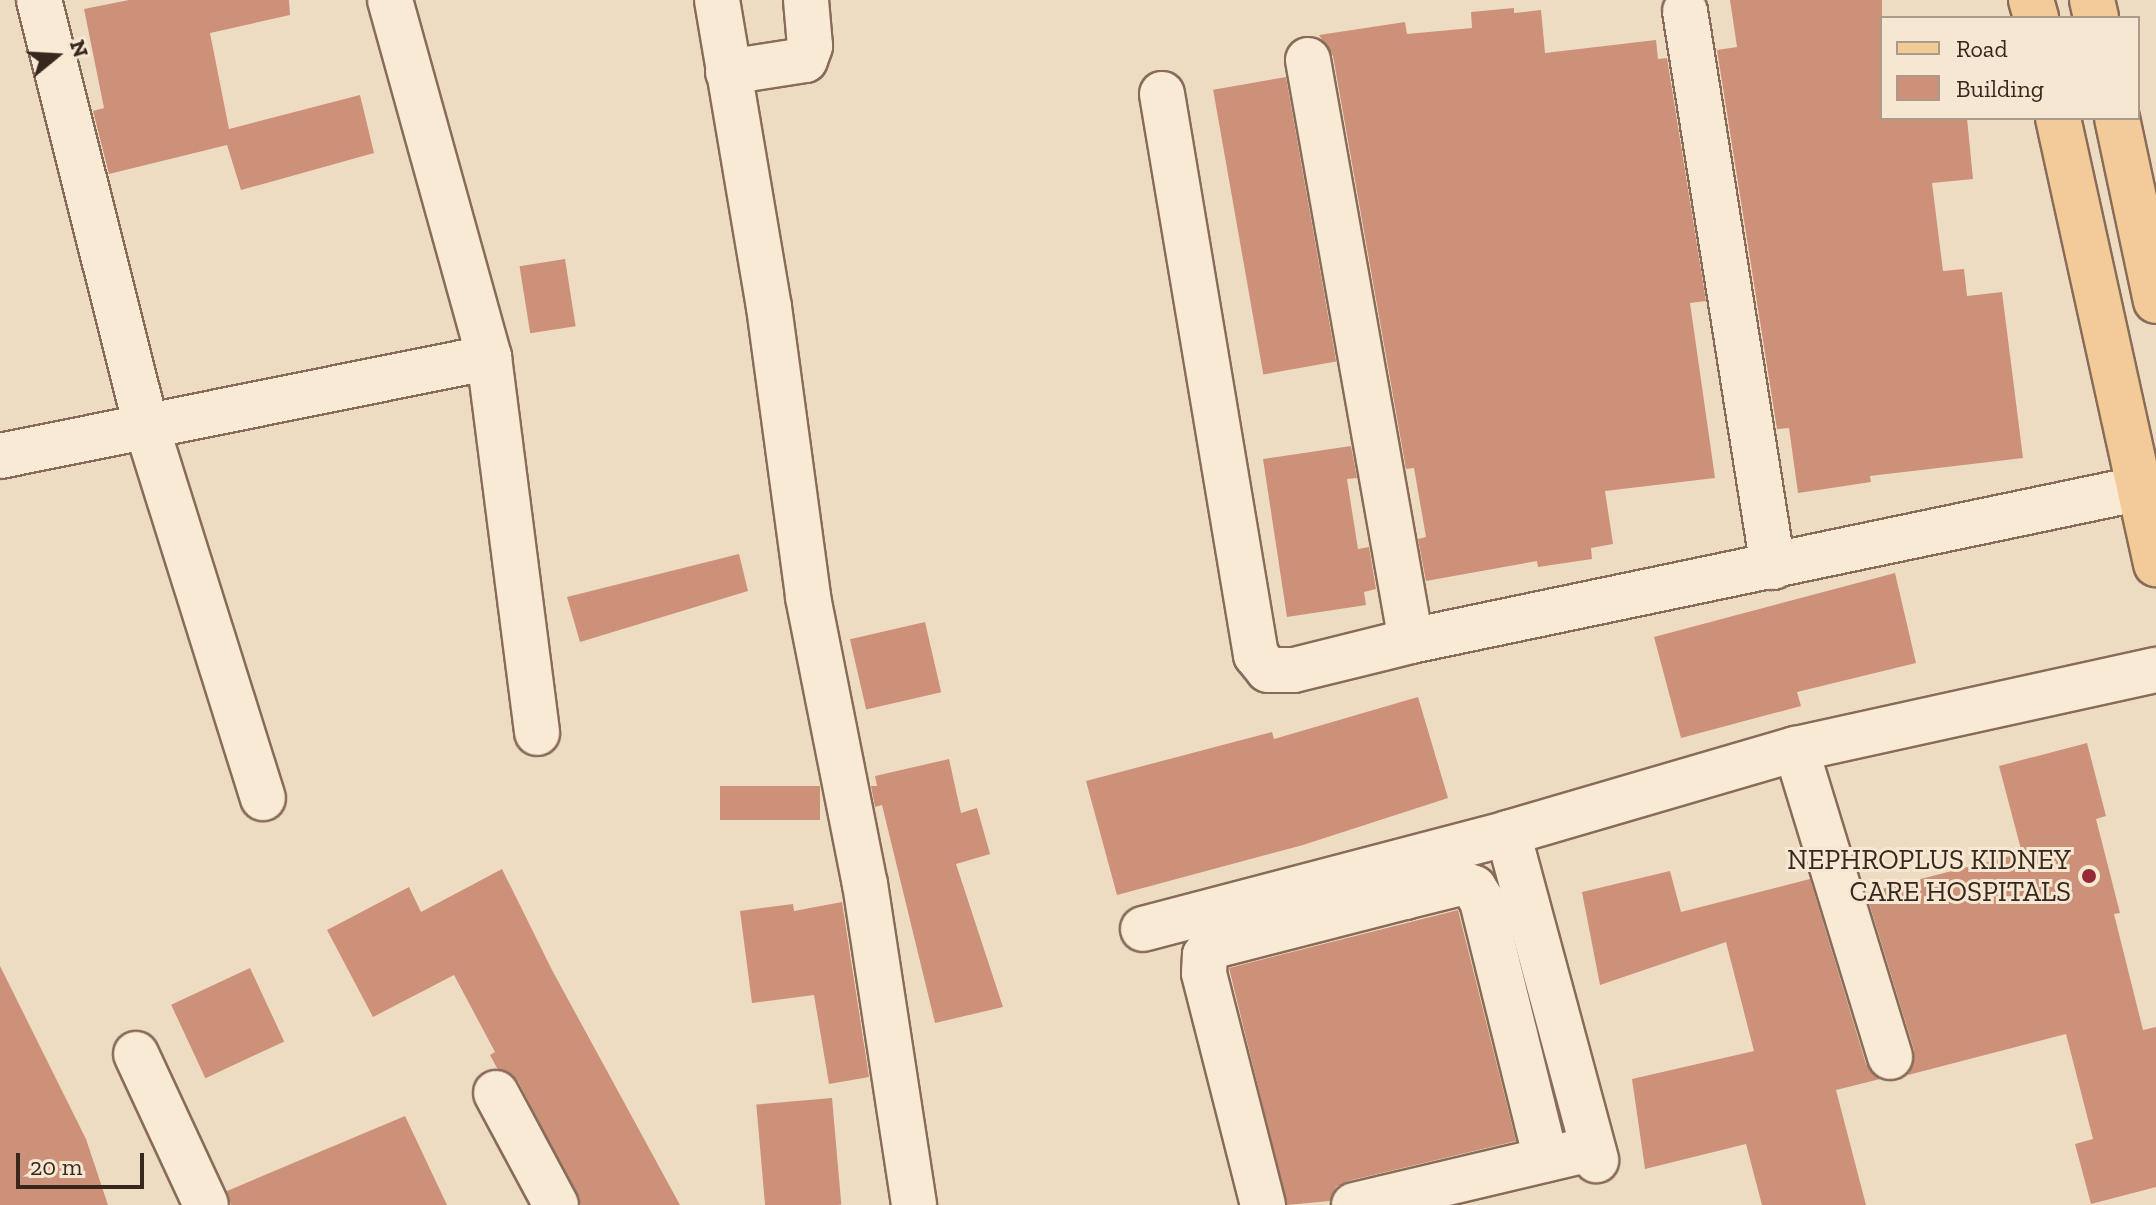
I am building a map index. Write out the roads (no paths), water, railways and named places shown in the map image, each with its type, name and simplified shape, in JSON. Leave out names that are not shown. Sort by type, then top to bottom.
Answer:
[{"type":"main road","points":[[2058,120],[2149,486],[2156,564]]},
{"type":"main road","points":[[2117,120],[2156,301]]},
{"type":"street","points":[[39,0],[146,425],[263,798]]},
{"type":"street","points":[[390,0],[489,357],[537,733]]},
{"type":"street","points":[[717,0],[769,307],[808,597],[865,884],[914,1205]]},
{"type":"street","points":[[728,72],[805,60],[810,46],[806,0]]},
{"type":"street","points":[[1685,11],[1773,567]]},
{"type":"street","points":[[1308,60],[1411,641]]},
{"type":"street","points":[[1162,94],[1256,655],[1268,670],[1294,670],[1411,641],[2149,486]]},
{"type":"street","points":[[0,456],[489,357]]},
{"type":"street","points":[[1263,1205],[1204,973],[1205,955],[1214,946],[1401,880],[1508,833],[1796,749],[2156,670]]},
{"type":"street","points":[[1796,749],[1890,1057]]},
{"type":"street","points":[[1354,1205],[1546,1159],[1594,1154],[1508,833]]},
{"type":"street","points":[[1143,929],[1401,880],[1461,883],[1474,888],[1482,901],[1546,1159]]},
{"type":"street","points":[[136,1054],[206,1205]]},
{"type":"street","points":[[496,1093],[556,1205]]},
{"type":"place","name":"NEPHROPLUS KIDNEY CARE HOSPITALS","points":[[2089,876]]}]
